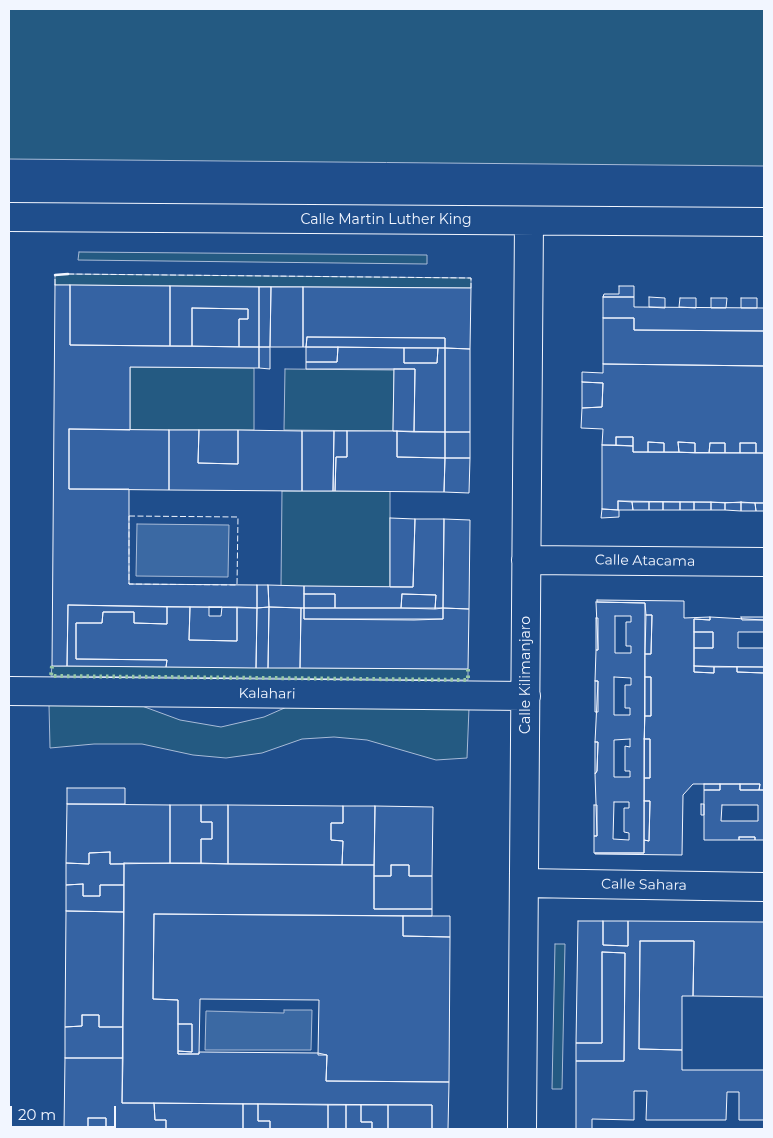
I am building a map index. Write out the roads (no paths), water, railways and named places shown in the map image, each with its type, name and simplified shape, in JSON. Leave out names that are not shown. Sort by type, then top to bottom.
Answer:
[{"type":"street","name":"Calle Martin Luther King","points":[[9,217],[764,222]]},
{"type":"street","name":"Calle Kilimanjaro","points":[[522,1129],[529,221]]},
{"type":"street","name":"Calle Atacama","points":[[526,560],[764,562]]},
{"type":"street","name":"Kalahari","points":[[9,691],[526,696]]},
{"type":"street","name":"Calle Sahara","points":[[524,882],[764,886]]}]
